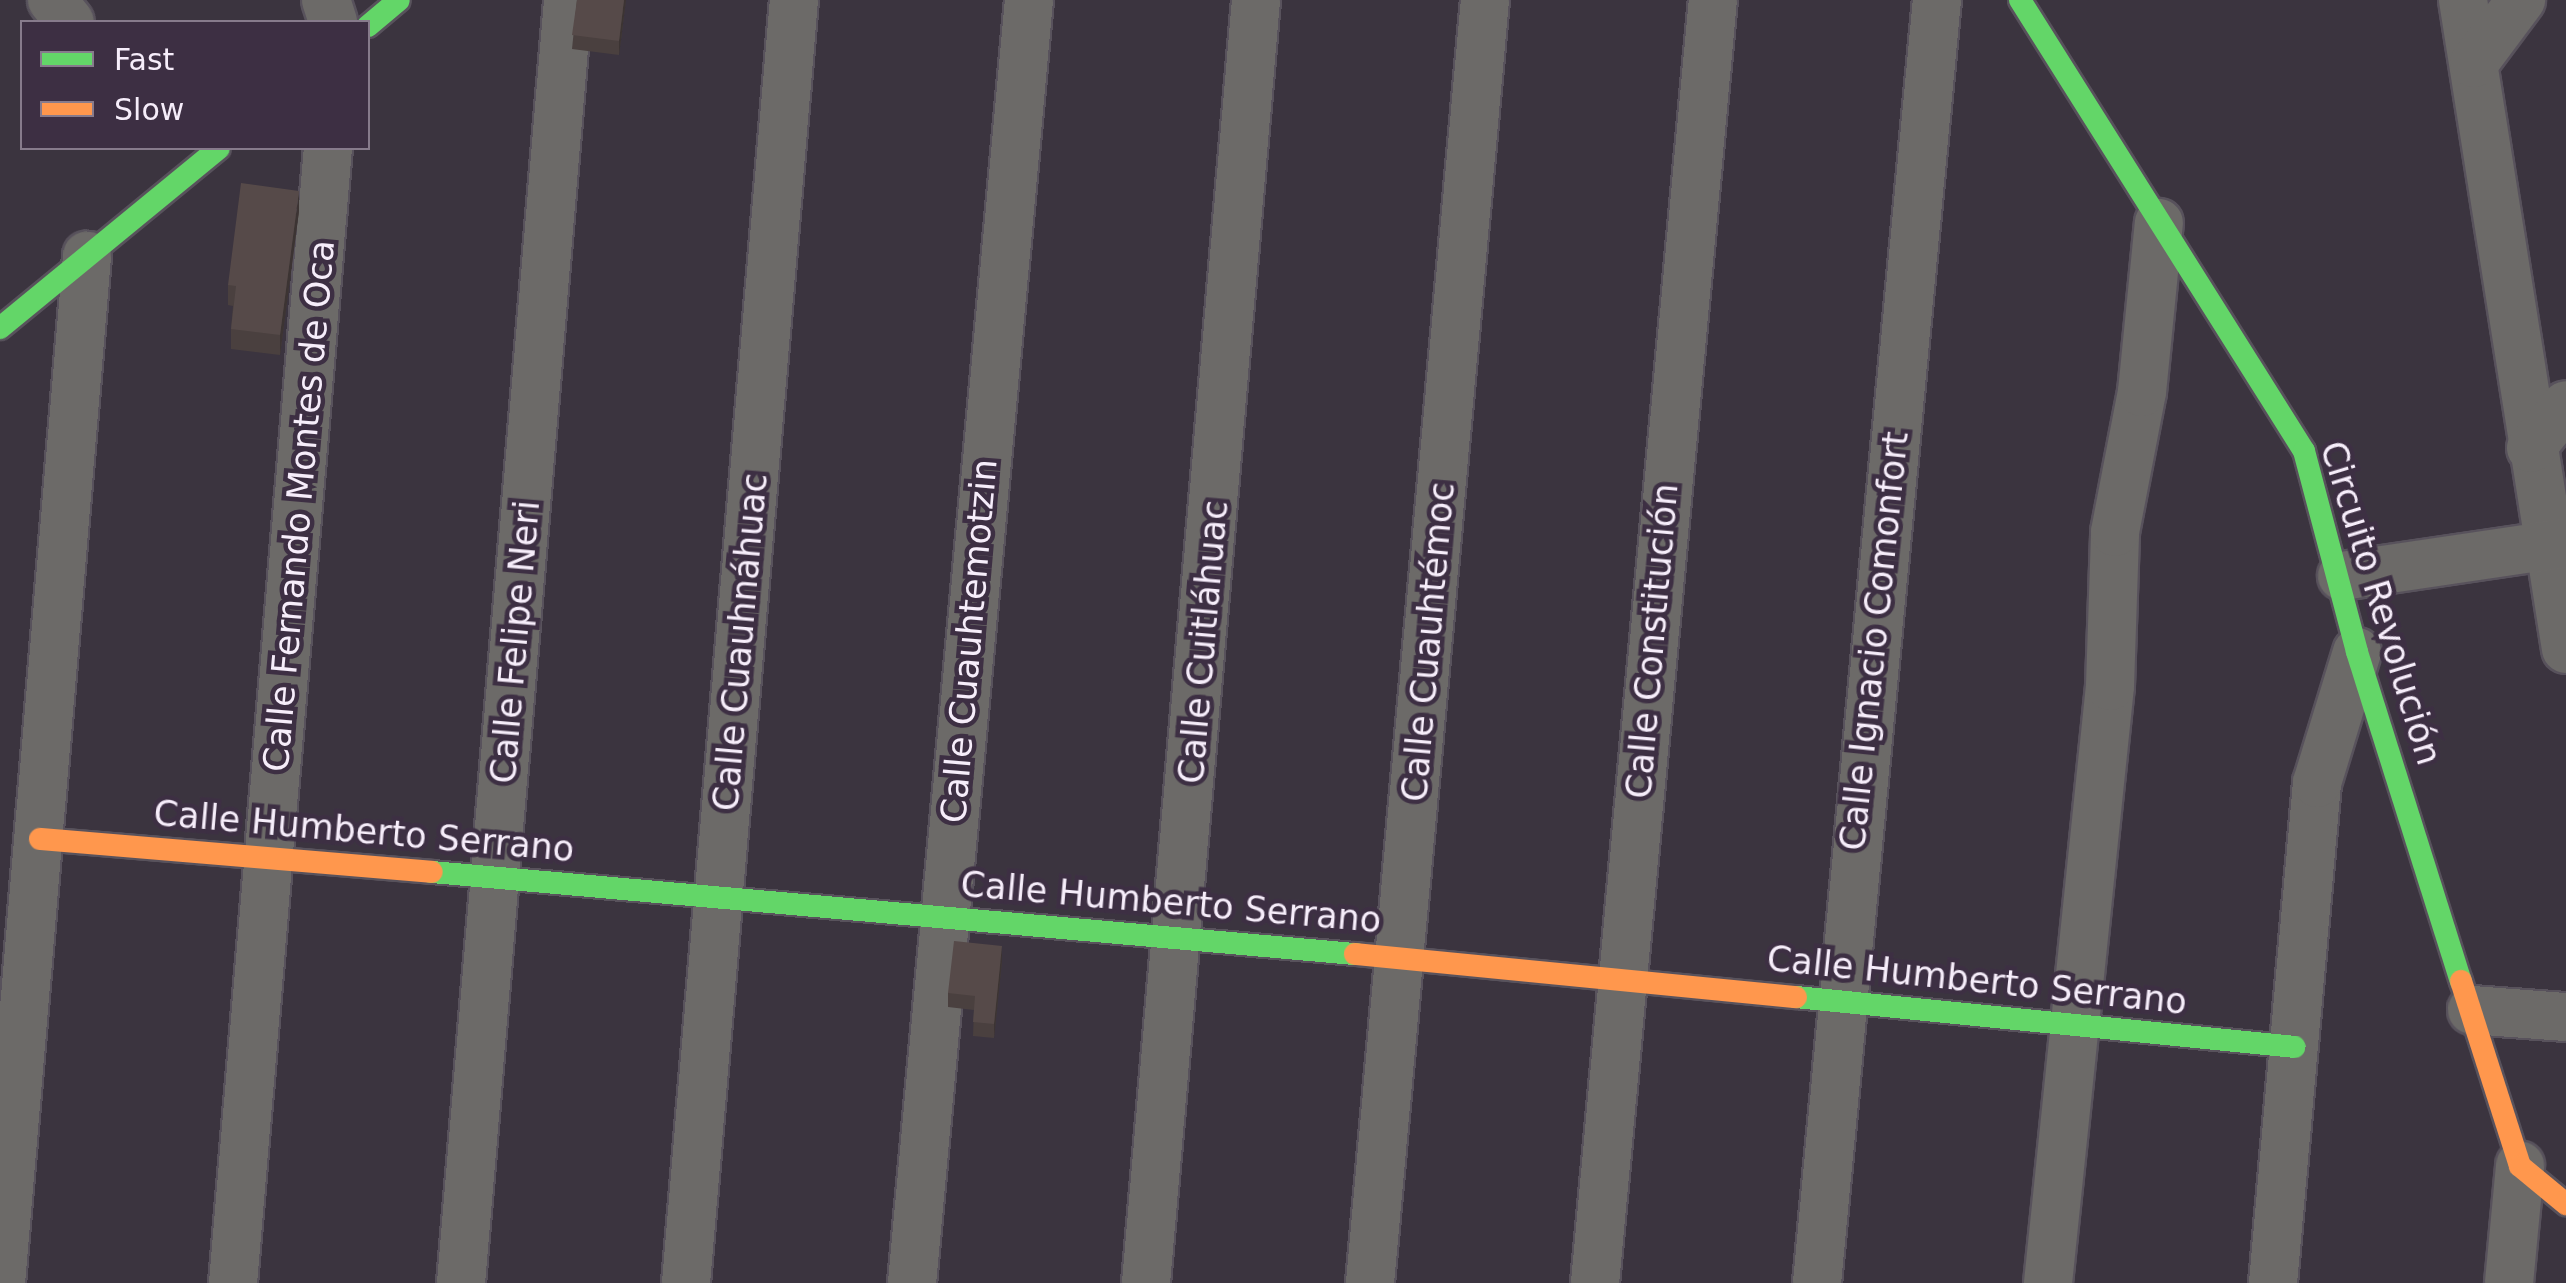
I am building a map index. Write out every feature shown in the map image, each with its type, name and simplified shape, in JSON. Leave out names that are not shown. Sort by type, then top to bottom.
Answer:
[{"type":"street","points":[[52,0],[68,20]]},
{"type":"street","points":[[370,24],[399,0]]},
{"type":"street","name":"Calle Felipe Neri","points":[[461,1283],[568,0]]},
{"type":"street","name":"Calle Cuauhnáhuac","points":[[686,1283],[794,0]]},
{"type":"street","name":"Calle Cuauhtemotzin","points":[[912,1283],[1029,0]]},
{"type":"street","name":"Calle Cuitláhuac","points":[[1146,1283],[1256,0]]},
{"type":"street","name":"Calle Cuauhtémoc","points":[[1370,1283],[1485,0]]},
{"type":"street","name":"Calle Constitución","points":[[1596,1283],[1620,980],[1713,0]]},
{"type":"street","name":"Calle Ignacio Comonfort","points":[[1817,1283],[1839,1002],[1937,0]]},
{"type":"street","name":"Circuito Revolución","points":[[2020,0],[2304,452],[2342,576],[2357,652],[2520,1166]]},
{"type":"street","points":[[2463,0],[2531,448],[2557,544],[2566,649]]},
{"type":"street","points":[[2474,63],[2521,0]]},
{"type":"street","name":"Calle Fernando Montes de Oca","points":[[234,1283],[328,150]]},
{"type":"street","points":[[3,320],[87,256],[194,155]]},
{"type":"street","points":[[2048,1283],[2070,1024],[2110,686],[2115,532],[2142,392],[2159,223]]},
{"type":"street","points":[[1,1283],[87,256]]},
{"type":"street","points":[[2531,448],[2566,405]]},
{"type":"street","points":[[2342,576],[2557,544]]},
{"type":"street","points":[[2273,1283],[2317,783],[2357,652]]},
{"type":"street","name":"Calle Humberto Serrano","points":[[40,838],[1178,936],[2295,1046]]},
{"type":"street","points":[[2472,1010],[2566,1018]]},
{"type":"street","points":[[2520,1166],[2566,1204]]},
{"type":"street","points":[[2509,1283],[2520,1166]]},
{"type":"building","points":[[577,0],[624,0],[619,41],[572,35]]},
{"type":"building","points":[[241,183],[299,191],[280,335],[231,329],[236,286],[228,285]]},
{"type":"building","points":[[954,941],[1002,946],[994,1024],[973,1022],[975,996],[948,993]]},
{"type":"traffic: fast","points":[[370,24],[399,0]]},
{"type":"traffic: fast","points":[[2020,0],[2304,451],[2357,652],[2461,981]]},
{"type":"traffic: fast","points":[[0,328],[217,150]]},
{"type":"traffic: fast","points":[[432,872],[1355,954]]},
{"type":"traffic: fast","points":[[1796,997],[2295,1047]]},
{"type":"traffic: slow","points":[[40,839],[432,872]]},
{"type":"traffic: slow","points":[[1355,954],[1796,997]]},
{"type":"traffic: slow","points":[[2461,981],[2520,1166],[2566,1204]]}]
